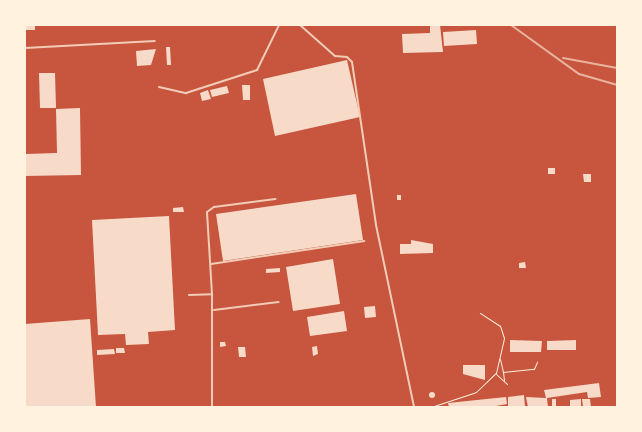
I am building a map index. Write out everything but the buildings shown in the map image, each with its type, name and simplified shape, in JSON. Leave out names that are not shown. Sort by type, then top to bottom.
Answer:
[{"type":"lane","points":[[159,87],[186,93],[257,70],[279,25]]},
{"type":"lane","points":[[300,25],[335,56],[347,57],[352,62],[376,225],[414,407]]},
{"type":"lane","points":[[25,48],[155,41]]},
{"type":"lane","points":[[212,407],[214,310],[207,212],[214,207],[275,199]]},
{"type":"lane","points":[[211,264],[364,241]]},
{"type":"lane","points":[[190,295],[212,294]]},
{"type":"lane","points":[[214,310],[279,302]]},
{"type":"path","points":[[431,407],[476,392],[496,373],[504,338],[500,326],[480,313]]},
{"type":"path","points":[[500,359],[504,380]]},
{"type":"path","points":[[503,372],[534,368],[537,362]]},
{"type":"path","points":[[496,373],[507,384]]},
{"type":"railway","points":[[511,25],[579,74],[617,85]]},
{"type":"railway","points":[[563,58],[617,68]]}]
